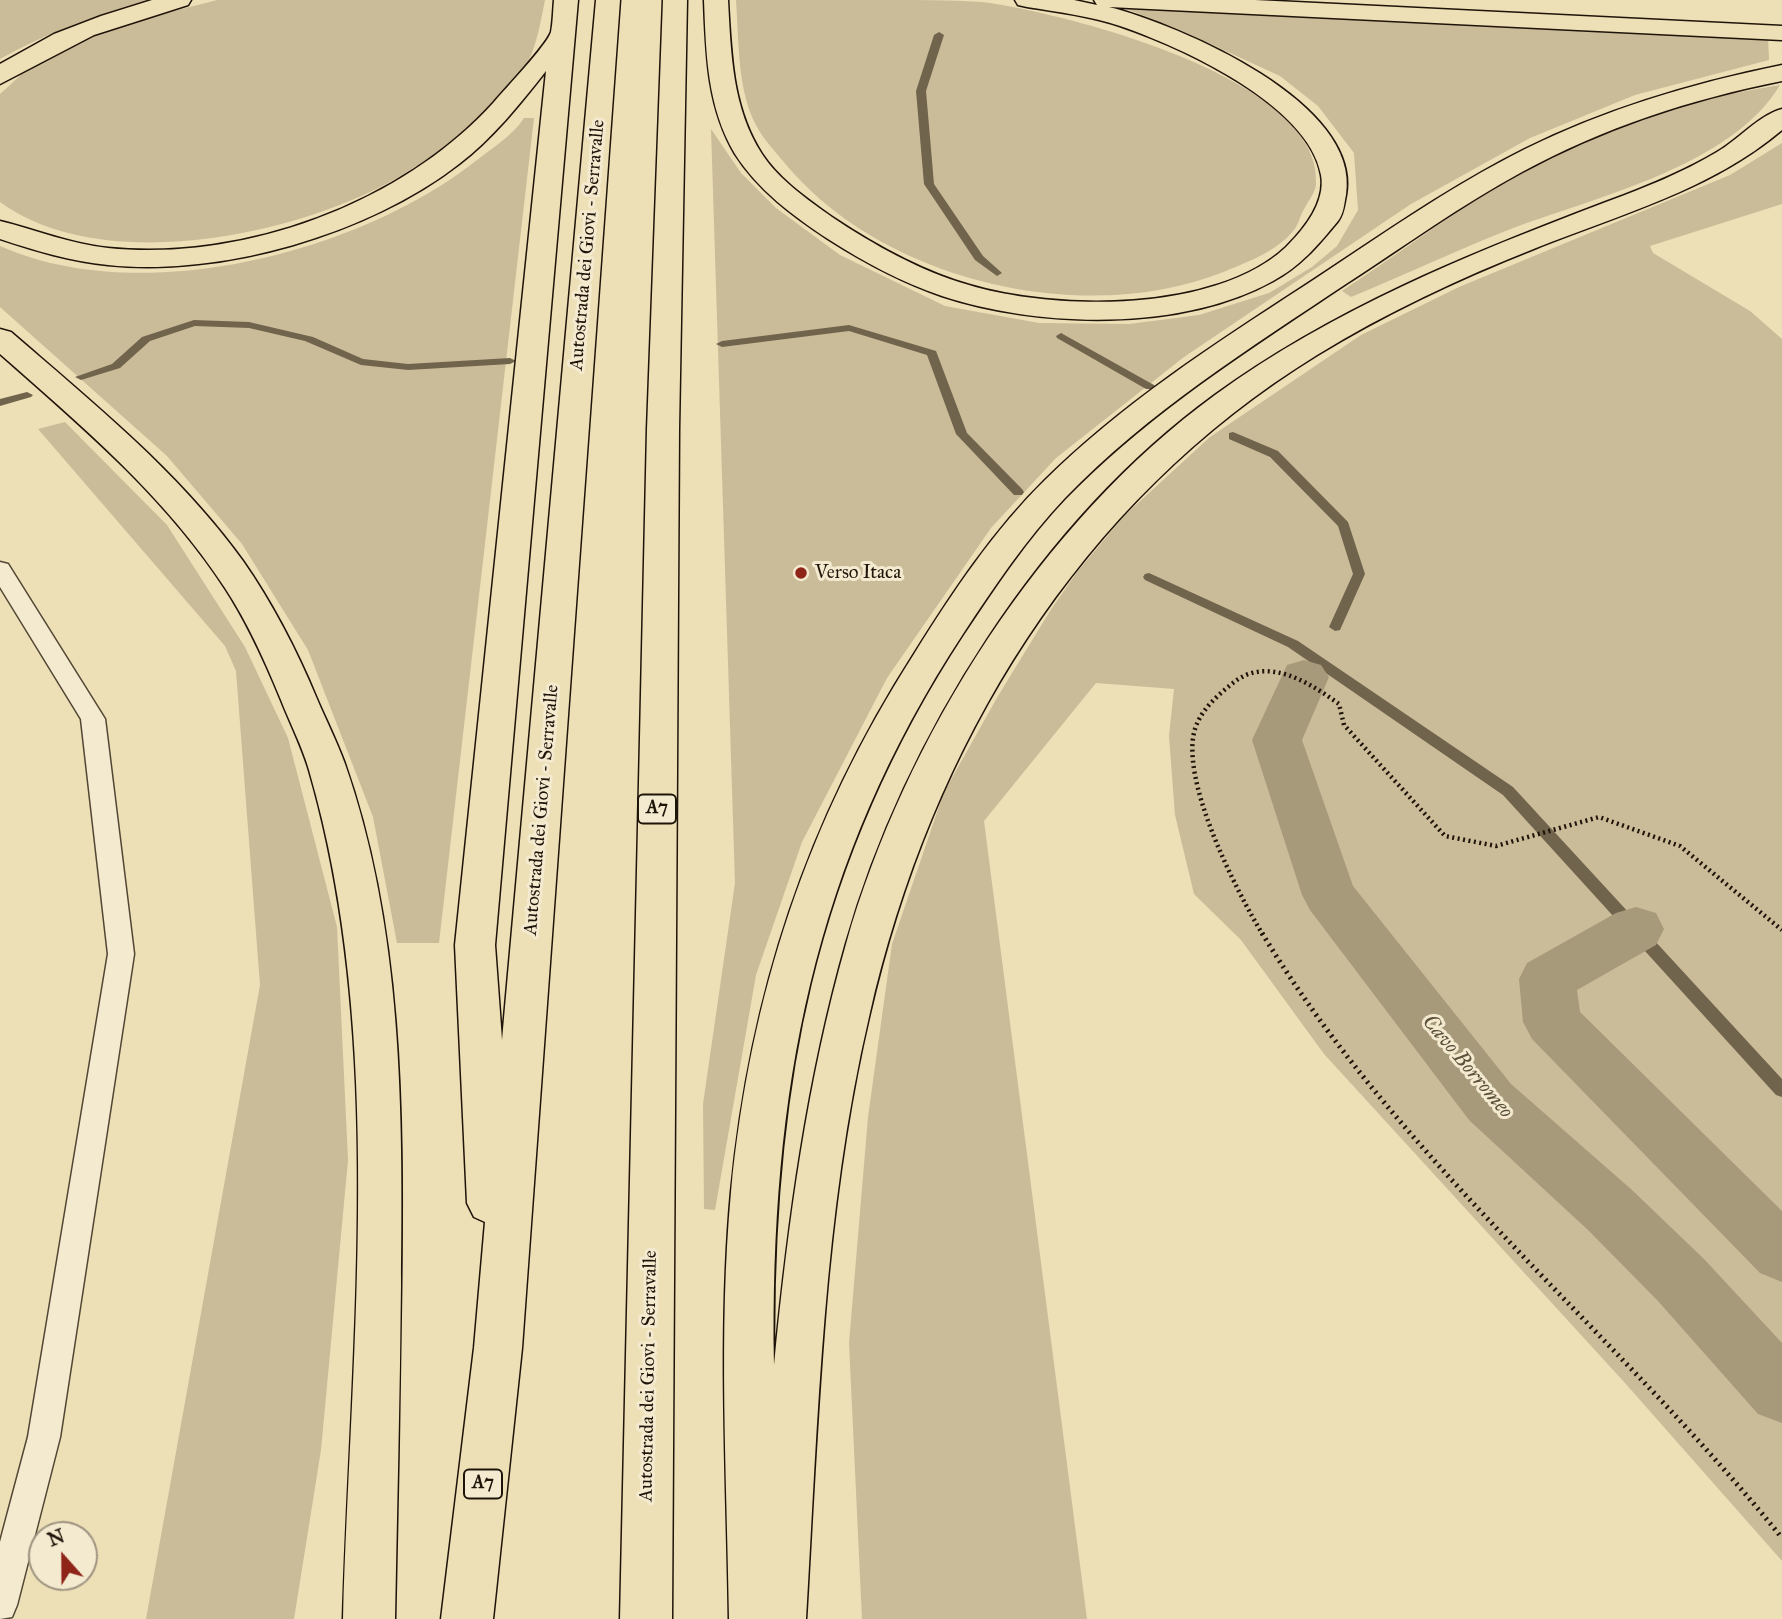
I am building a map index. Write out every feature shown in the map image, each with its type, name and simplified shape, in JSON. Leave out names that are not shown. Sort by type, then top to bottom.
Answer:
[{"type":"highway","points":[[0,76],[31,56],[72,37],[179,0]]},
{"type":"highway","name":"A7","points":[[498,1348],[475,945],[566,0]]},
{"type":"highway","name":"Autostrada dei Giovi - Serravalle","points":[[467,1619],[498,1348],[608,0]]},
{"type":"highway","name":"Autostrada dei Giovi - Serravalle","points":[[646,1619],[662,457],[675,0]]},
{"type":"highway","points":[[716,0],[724,103],[750,156],[772,184],[809,214],[852,243],[936,284],[975,296],[1061,310],[1112,311],[1161,306],[1234,288],[1268,272],[1295,254],[1315,234],[1328,213],[1334,176],[1322,141],[1292,107],[1253,79],[1128,20],[1027,0]]},
{"type":"highway","points":[[1106,0],[1782,33]]},
{"type":"highway","points":[[0,229],[22,240],[80,253],[164,257],[232,249],[321,225],[367,207],[449,160],[475,137],[563,35]]},
{"type":"highway","points":[[755,1619],[750,1245],[761,1136],[784,1013],[815,892],[854,792],[915,678],[984,577],[1054,489],[1140,414],[1227,350],[1435,213],[1536,154],[1615,120],[1693,94],[1782,73]]},
{"type":"highway","points":[[780,1619],[804,1287],[847,1017],[883,895],[929,775],[986,671],[1046,584],[1105,511],[1175,442],[1245,387],[1334,331],[1420,289],[1516,246],[1720,163],[1754,143],[1782,117]]},
{"type":"highway","points":[[0,338],[114,438],[175,501],[229,568],[280,651],[328,768],[347,840],[368,953],[377,1079],[380,1197],[369,1619]]},
{"type":"lane","points":[[0,569],[93,719],[121,954],[44,1437],[0,1605]]},
{"type":"path","points":[[1782,930],[1680,846],[1599,817],[1496,846],[1445,836],[1344,725],[1339,704],[1316,686],[1283,673],[1258,670],[1241,676],[1213,699],[1192,730],[1191,750],[1198,787],[1217,849],[1256,928],[1313,1013],[1426,1150],[1724,1466],[1782,1538]]},
{"type":"shaded area","points":[[0,0],[148,0],[72,25],[0,59]]},
{"type":"shaded area","points":[[217,0],[545,0],[531,55],[512,83],[444,147],[388,183],[346,202],[299,219],[247,232],[194,240],[140,242],[89,237],[41,224],[0,202],[0,94],[33,65],[76,43],[122,26]]},
{"type":"shaded area","points":[[736,0],[982,2],[1019,8],[1125,36],[1182,57],[1236,83],[1279,113],[1308,147],[1316,185],[1313,195],[1294,230],[1271,250],[1226,271],[1170,288],[1111,295],[1049,293],[988,283],[928,264],[873,237],[824,203],[763,136],[750,113],[742,82]]},
{"type":"shaded area","points":[[1130,4],[1768,36],[1769,60],[1635,95],[1530,138],[1411,204],[1184,357],[1056,458],[991,528],[887,678],[802,842],[756,975],[715,1210],[704,1209],[703,1104],[735,883],[711,129],[741,173],[776,208],[840,255],[945,306],[1039,323],[1129,324],[1199,315],[1269,293],[1312,267],[1337,246],[1358,210],[1354,153],[1318,106],[1280,76],[1178,29],[1124,8]]},
{"type":"shaded area","points":[[1780,85],[1758,113],[1729,138],[1658,176],[1508,230],[1351,297],[1342,291],[1492,190],[1571,145],[1612,126],[1655,112]]},
{"type":"shaded area","points":[[524,118],[534,118],[439,943],[397,943],[373,817],[308,650],[242,544],[167,456],[0,307],[0,246],[56,264],[118,272],[182,271],[248,262],[312,245],[373,222],[429,193],[496,145]]},
{"type":"shaded area","points":[[1782,143],[1782,204],[1650,246],[1653,253],[1750,311],[1782,339],[1782,1561],[1625,1383],[1324,1054],[1241,940],[1194,894],[1175,815],[1169,736],[1174,689],[1096,683],[984,821],[1087,1619],[862,1619],[849,1343],[868,1117],[892,944],[944,792],[1050,611],[1077,572],[1125,515],[1210,437],[1361,335],[1459,287],[1730,175]]},
{"type":"shaded area","points":[[65,422],[167,525],[245,647],[288,738],[337,927],[348,1160],[321,1450],[294,1619],[146,1619],[260,985],[236,671],[225,646],[38,429]]},
{"type":"waterway","name":"Cavo Borromeo","points":[[939,35],[921,91],[929,184],[979,258],[997,273]]},
{"type":"waterway","points":[[81,377],[116,366],[146,339],[194,323],[249,325],[309,339],[361,362],[408,367],[510,361]]},
{"type":"waterway","points":[[722,344],[849,328],[932,353],[962,434],[1018,492]]},
{"type":"waterway","name":"Cavo Borromeo","points":[[1061,336],[1150,387]]},
{"type":"waterway","points":[[0,403],[27,395]]},
{"type":"waterway","name":"Cavo Borromeo","points":[[1233,436],[1274,454],[1344,525],[1359,574],[1335,627]]},
{"type":"waterway","points":[[1149,577],[1293,644],[1508,791],[1782,1090]]},
{"type":"waterway","name":"Cavo Borromeo","points":[[1304,677],[1277,740],[1329,895],[1490,1102],[1610,1210],[1681,1280],[1782,1391]]},
{"type":"waterway","points":[[1636,929],[1547,979],[1552,1022],[1782,1253]]},
{"type":"place","name":"Verso Itaca","points":[[801,573]]}]
